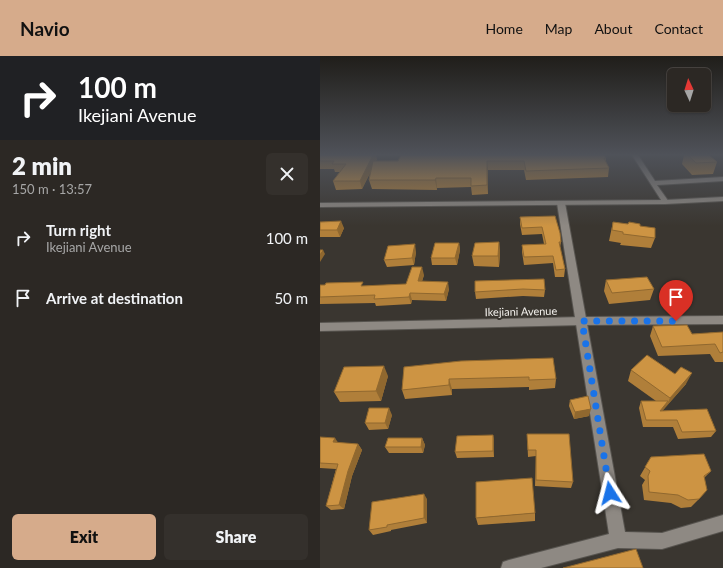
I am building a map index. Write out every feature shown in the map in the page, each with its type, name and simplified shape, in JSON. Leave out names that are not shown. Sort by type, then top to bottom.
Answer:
[{"type":"street","points":[[650,179],[665,202]]},
{"type":"street","points":[[653,183],[723,179]]},
{"type":"street","points":[[320,205],[665,202],[723,199]]},
{"type":"street","points":[[561,203],[618,540]]},
{"type":"street","name":"Ikejiani Avenue","points":[[320,327],[582,321],[723,320]]},
{"type":"street","points":[[510,568],[618,540],[662,541],[723,523]]},
{"type":"building","points":[[335,179],[361,179],[360,181],[333,181]]},
{"type":"building","points":[[369,179],[436,179],[435,180]]},
{"type":"building","points":[[471,179],[487,179],[487,185],[471,186]]},
{"type":"building","points":[[555,216],[560,233],[561,242],[559,242],[565,269],[556,270],[553,256],[524,257],[522,245],[546,244],[542,227],[522,228],[520,217]]},
{"type":"building","points":[[341,221],[337,230],[320,230],[320,222]]},
{"type":"building","points":[[613,222],[628,224],[629,222],[640,224],[640,226],[655,228],[655,238],[623,234],[623,232],[612,230]]},
{"type":"building","points":[[499,242],[498,256],[472,256],[475,243]]},
{"type":"building","points":[[435,243],[459,243],[455,258],[431,258]]},
{"type":"building","points":[[415,244],[412,258],[384,260],[388,246]]},
{"type":"building","points":[[412,267],[422,267],[418,281],[448,282],[444,294],[410,293],[409,297],[374,299],[375,295],[320,297],[320,285],[325,285],[326,283],[363,282],[361,286],[406,284]]},
{"type":"building","points":[[647,277],[654,289],[612,293],[606,280]]},
{"type":"building","points":[[544,279],[545,290],[523,289],[475,292],[475,281]]},
{"type":"building","points":[[687,325],[692,334],[723,332],[723,352],[720,353],[715,344],[662,347],[653,326]]},
{"type":"building","points":[[647,355],[675,374],[681,367],[692,373],[670,398],[631,370]]},
{"type":"building","points":[[553,358],[556,379],[529,380],[529,377],[449,379],[449,385],[402,390],[404,367],[461,361]]},
{"type":"building","points":[[384,366],[376,391],[334,392],[344,367]]},
{"type":"building","points":[[588,396],[591,409],[575,412],[570,400]]},
{"type":"building","points":[[641,401],[668,401],[660,411],[707,409],[716,431],[682,432],[677,420],[646,420]]},
{"type":"building","points":[[369,408],[389,408],[385,423],[365,423]]},
{"type":"building","points":[[527,434],[569,434],[573,482],[536,480],[536,450],[528,450]]},
{"type":"building","points":[[493,435],[493,451],[455,452],[457,436]]},
{"type":"building","points":[[320,437],[335,438],[333,442],[358,444],[348,471],[339,505],[326,506],[338,464],[320,463]]},
{"type":"building","points":[[388,438],[422,438],[421,447],[385,447]]},
{"type":"building","points":[[704,454],[711,471],[704,476],[707,490],[699,499],[688,500],[678,495],[649,492],[648,476],[650,471],[645,467],[651,457]]},
{"type":"building","points":[[532,478],[535,513],[476,518],[476,482]]},
{"type":"building","points":[[424,494],[424,518],[369,530],[372,502]]},
{"type":"building","points":[[636,549],[643,568],[563,568]]},
{"type":"route","points":[[610,493],[582,321],[676,321]]}]
